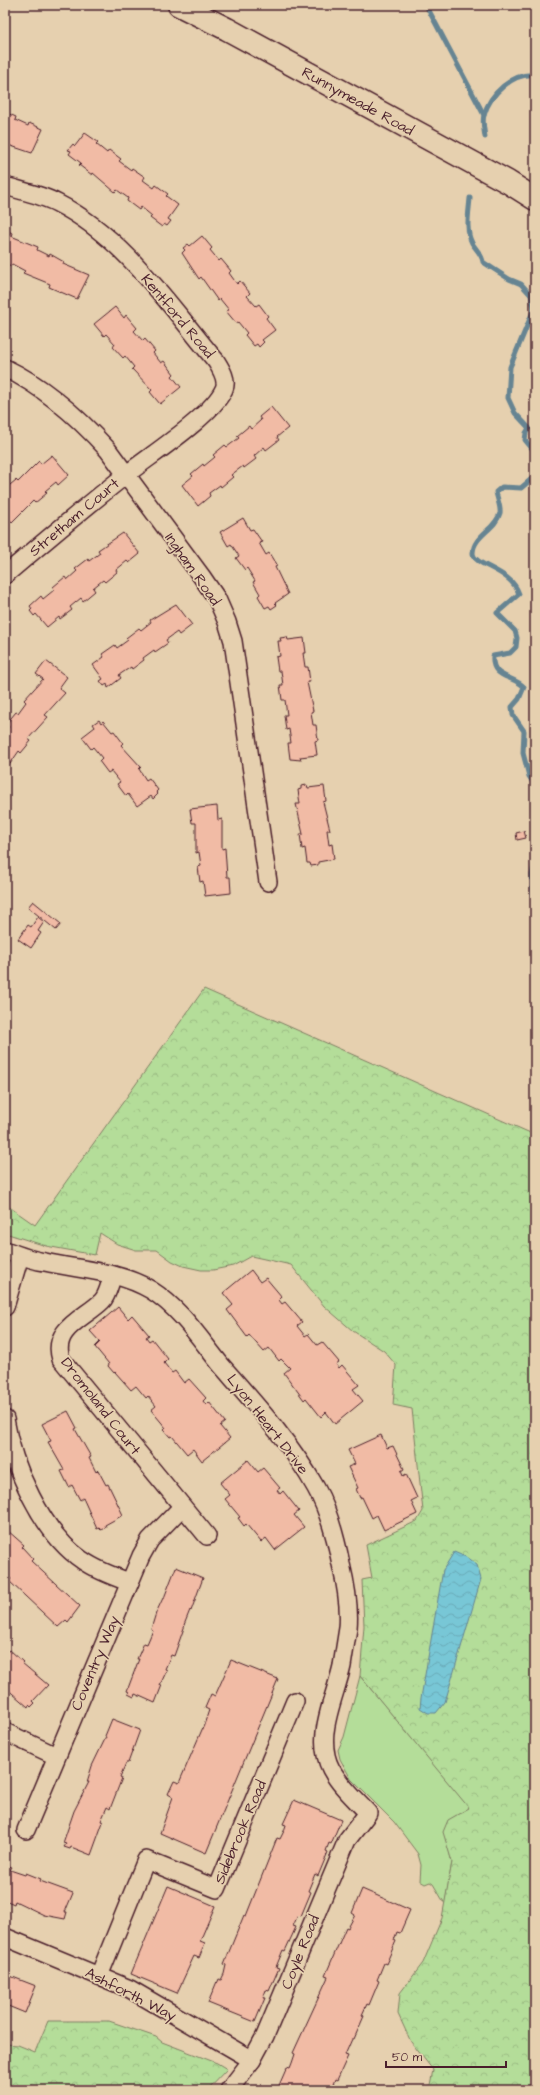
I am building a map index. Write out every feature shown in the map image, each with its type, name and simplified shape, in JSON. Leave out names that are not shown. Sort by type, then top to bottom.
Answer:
[{"type":"street","name":"Runnymeade Road","points":[[179,5],[295,66],[508,182],[535,199]]},
{"type":"street","name":"Kentford Road","points":[[5,186],[56,202],[83,218],[109,238],[141,271],[216,361],[224,375],[225,387],[218,400],[205,414],[125,475]]},
{"type":"street","name":"Ingham Road","points":[[5,368],[35,386],[88,428],[108,450],[217,599],[234,641],[268,882]]},
{"type":"street","name":"Stretham Court","points":[[5,575],[125,475]]},
{"type":"street","name":"Lyon Heart Drive","points":[[13,1252],[44,1262],[113,1275],[129,1280],[151,1291],[173,1308],[279,1433],[317,1489],[329,1520],[347,1589],[348,1626],[342,1665],[327,1722],[324,1740],[325,1755],[339,1782],[368,1812]]},
{"type":"street","points":[[5,1307],[13,1252]]},
{"type":"street","name":"Dromoland Court","points":[[113,1275],[104,1299],[64,1332],[59,1341],[58,1350],[68,1369],[207,1536]]},
{"type":"street","points":[[5,1419],[15,1457],[26,1484],[46,1521],[63,1544],[81,1559],[101,1571],[129,1582]]},
{"type":"street","name":"Coventry Way","points":[[26,1830],[129,1582],[150,1540],[182,1507]]},
{"type":"street","name":"Sidebrook Road","points":[[99,1976],[146,1860],[217,1889],[295,1701]]},
{"type":"street","points":[[5,1732],[56,1756]]},
{"type":"street","name":"Coyle Road","points":[[229,2090],[252,2060],[278,2007],[347,1840],[368,1812]]},
{"type":"street","name":"Ashforth Way","points":[[5,1936],[130,1989],[252,2060]]},
{"type":"green space","points":[[204,989],[535,1135],[535,2090],[429,2090],[433,2070],[411,2042],[398,2014],[400,1993],[423,1963],[442,1918],[452,1862],[443,1832],[448,1820],[469,1808],[360,1676],[364,1626],[362,1580],[372,1578],[366,1545],[417,1521],[423,1511],[412,1409],[393,1405],[396,1365],[384,1351],[353,1331],[324,1306],[291,1265],[251,1256],[233,1266],[213,1270],[201,1270],[183,1266],[172,1261],[157,1250],[136,1250],[117,1244],[100,1233],[95,1255],[46,1246],[5,1233],[5,1204],[35,1225]]},
{"type":"green space","points":[[360,1676],[470,1808],[449,1820],[444,1832],[452,1862],[445,1904],[433,1884],[430,1882],[425,1884],[420,1881],[421,1865],[418,1854],[394,1822],[351,1779],[340,1759],[338,1750],[344,1737]]},
{"type":"green space","points":[[48,2021],[109,2021],[156,2037],[162,2042],[217,2063],[227,2069],[207,2090],[5,2090],[5,2044],[18,2045],[35,2052]]},
{"type":"water","points":[[454,1552],[466,1557],[477,1565],[481,1579],[445,1702],[436,1713],[428,1713],[420,1708],[421,1698],[443,1570]]},
{"type":"building","points":[[5,112],[16,117],[15,120],[28,126],[29,123],[43,129],[32,153],[5,144]]},
{"type":"building","points":[[85,133],[98,142],[96,144],[107,153],[109,150],[121,159],[119,161],[131,170],[132,168],[145,177],[143,180],[154,188],[156,185],[168,194],[166,196],[178,205],[168,219],[171,221],[167,226],[164,224],[162,227],[150,218],[152,216],[141,207],[139,210],[127,201],[128,198],[117,190],[115,192],[93,173],[92,175],[79,165],[81,163],[69,154],[71,151],[68,150],[73,144],[75,146]]},
{"type":"building","points":[[5,229],[12,233],[11,236],[38,247],[37,250],[49,256],[50,254],[64,262],[63,264],[89,275],[77,299],[49,287],[50,284],[23,273],[25,271],[12,264],[11,266],[5,263]]},
{"type":"building","points":[[202,236],[212,248],[210,250],[219,261],[221,259],[231,271],[229,273],[237,284],[240,281],[250,293],[247,296],[256,306],[259,304],[268,316],[266,318],[275,330],[262,340],[264,342],[259,347],[257,344],[254,346],[245,335],[247,333],[226,311],[229,310],[220,299],[218,301],[201,277],[199,279],[182,253],[185,250],[183,248],[188,244],[190,246]]},
{"type":"building","points":[[115,307],[124,318],[126,315],[137,328],[134,331],[143,341],[145,339],[155,351],[153,353],[161,363],[164,361],[174,374],[172,376],[181,387],[160,404],[150,392],[152,390],[132,369],[134,367],[125,356],[123,358],[113,347],[115,344],[106,334],[104,336],[94,324]]},
{"type":"building","points":[[271,407],[288,428],[277,437],[279,440],[266,450],[264,447],[254,456],[256,459],[231,475],[233,477],[221,487],[220,485],[209,493],[210,496],[198,506],[182,485],[193,476],[191,474],[203,464],[204,466],[215,457],[213,455],[225,445],[227,447],[239,438],[237,436],[249,426],[251,429],[261,420],[259,417]]},
{"type":"building","points":[[52,455],[69,475],[58,485],[56,482],[45,491],[47,493],[35,503],[33,501],[12,522],[10,520],[5,524],[5,489],[16,480],[18,482],[39,461],[41,464]]},
{"type":"building","points":[[243,518],[250,530],[253,529],[262,542],[259,543],[266,555],[269,553],[277,566],[275,567],[288,594],[275,603],[277,605],[271,609],[269,606],[265,608],[258,596],[260,594],[253,582],[255,581],[247,568],[245,570],[236,558],[239,556],[231,544],[228,546],[220,532]]},
{"type":"building","points":[[123,533],[140,554],[129,563],[127,561],[105,582],[103,580],[93,588],[95,591],[83,601],[81,598],[70,607],[72,610],[60,619],[59,617],[47,627],[36,614],[34,616],[30,611],[32,609],[30,606],[41,596],[43,599],[54,590],[53,587],[65,577],[67,580],[77,571],[75,569],[88,559],[89,561],[100,553],[98,550]]},
{"type":"building","points":[[176,604],[192,625],[179,635],[177,632],[166,640],[168,643],[155,652],[154,650],[132,669],[131,667],[119,675],[121,678],[108,688],[107,684],[104,686],[100,681],[103,679],[93,665],[104,657],[102,654],[115,645],[117,648],[128,640],[126,638],[139,628],[141,630],[151,622],[150,620]]},
{"type":"building","points":[[287,637],[288,640],[304,638],[306,653],[303,653],[305,667],[308,667],[310,682],[307,682],[313,711],[311,712],[313,725],[316,725],[318,740],[315,741],[317,755],[300,757],[301,760],[290,759],[288,743],[291,743],[289,729],[286,730],[284,715],[287,715],[285,700],[282,700],[280,685],[283,685],[281,671],[278,671],[276,657],[280,656],[278,641],[281,641],[280,638]]},
{"type":"building","points":[[46,661],[67,677],[59,688],[65,693],[45,715],[48,717],[28,739],[31,741],[21,753],[19,751],[10,764],[5,760],[5,731],[9,727],[6,724],[16,712],[18,713],[26,702],[24,700],[43,679],[36,674]]},
{"type":"building","points":[[99,720],[101,723],[103,721],[112,732],[114,731],[123,743],[121,745],[141,767],[139,769],[146,780],[149,778],[158,790],[156,792],[158,794],[153,799],[151,796],[137,806],[128,794],[126,796],[117,784],[120,782],[111,771],[108,773],[99,761],[102,758],[93,747],[91,749],[82,737],[95,727],[93,724]]},
{"type":"building","points":[[307,785],[308,788],[324,786],[326,801],[323,802],[330,830],[327,830],[329,845],[332,844],[334,859],[318,862],[318,865],[311,866],[310,863],[307,863],[305,848],[302,849],[300,834],[303,834],[296,804],[300,804],[298,790],[301,789],[301,786]]},
{"type":"building","points":[[217,806],[218,820],[222,819],[222,849],[225,848],[227,877],[230,877],[231,893],[205,896],[203,881],[200,882],[198,867],[201,866],[199,852],[196,853],[196,823],[192,823],[190,809]]},
{"type":"building","points":[[524,831],[526,838],[517,840],[516,833]]},
{"type":"building","points":[[33,901],[61,924],[56,930],[28,907]]},
{"type":"building","points":[[38,917],[44,922],[38,931],[41,933],[31,948],[18,939],[28,925],[31,927]]},
{"type":"building","points":[[251,1270],[260,1282],[266,1278],[282,1297],[279,1300],[282,1304],[285,1302],[302,1322],[297,1326],[305,1336],[308,1334],[317,1345],[322,1342],[339,1362],[336,1364],[339,1368],[342,1365],[359,1385],[353,1389],[363,1401],[335,1424],[326,1412],[321,1417],[306,1398],[304,1400],[284,1373],[290,1368],[281,1359],[279,1361],[269,1348],[264,1352],[249,1335],[247,1337],[227,1310],[233,1305],[223,1293]]},
{"type":"building","points":[[118,1307],[128,1319],[132,1315],[149,1335],[146,1337],[149,1341],[152,1339],[168,1359],[164,1363],[172,1373],[175,1371],[184,1383],[189,1379],[206,1398],[203,1401],[206,1405],[209,1402],[225,1422],[220,1426],[230,1438],[202,1461],[193,1449],[187,1454],[172,1436],[170,1437],[164,1430],[166,1428],[151,1410],[156,1406],[148,1396],[146,1398],[136,1386],[131,1390],[108,1366],[109,1364],[95,1347],[100,1342],[90,1331]]},
{"type":"building","points":[[68,1411],[77,1428],[75,1429],[91,1457],[89,1458],[96,1472],[98,1470],[106,1485],[108,1484],[123,1515],[105,1525],[106,1527],[101,1530],[99,1528],[97,1529],[83,1498],[80,1500],[72,1485],[69,1487],[61,1471],[64,1470],[48,1442],[51,1441],[42,1424]]},
{"type":"building","points":[[381,1435],[387,1448],[393,1446],[404,1469],[401,1471],[403,1476],[406,1474],[417,1498],[411,1501],[417,1514],[384,1530],[377,1515],[372,1518],[362,1497],[360,1498],[356,1489],[358,1488],[348,1467],[355,1464],[348,1450]]},
{"type":"building","points":[[248,1460],[258,1472],[263,1468],[280,1488],[277,1490],[280,1494],[283,1491],[299,1511],[294,1515],[304,1527],[275,1550],[266,1538],[261,1542],[246,1524],[244,1526],[238,1518],[240,1517],[225,1499],[230,1495],[220,1483]]},
{"type":"building","points":[[7,1530],[24,1545],[22,1547],[33,1559],[31,1561],[80,1606],[68,1622],[66,1620],[58,1627],[9,1581],[11,1579],[5,1573],[5,1533]]},
{"type":"building","points":[[176,1567],[203,1578],[191,1611],[190,1610],[184,1625],[174,1656],[171,1655],[165,1669],[167,1670],[160,1685],[162,1685],[155,1703],[135,1694],[134,1697],[128,1694],[129,1692],[127,1691],[139,1659],[137,1659],[144,1643],[147,1644],[153,1630],[151,1629],[156,1613],[164,1598]]},
{"type":"building","points":[[5,1649],[8,1651],[10,1650],[23,1662],[22,1663],[48,1685],[33,1701],[35,1703],[31,1707],[29,1705],[28,1707],[5,1687]]},
{"type":"building","points":[[231,1660],[278,1679],[206,1853],[160,1833],[173,1797],[168,1794],[174,1781],[179,1783],[204,1725],[209,1710],[205,1708],[211,1694],[215,1696]]},
{"type":"building","points":[[112,1719],[140,1730],[128,1763],[126,1763],[120,1777],[122,1778],[110,1809],[107,1807],[101,1821],[103,1822],[91,1855],[71,1847],[70,1849],[64,1847],[66,1844],[63,1843],[74,1811],[89,1782],[87,1782],[92,1766],[106,1737],[105,1736]]},
{"type":"building","points":[[294,1800],[341,1820],[331,1844],[329,1843],[326,1851],[328,1852],[318,1876],[315,1874],[308,1891],[311,1892],[301,1916],[298,1915],[293,1926],[296,1927],[285,1951],[283,1950],[276,1967],[279,1968],[269,1991],[266,1990],[263,1998],[265,1998],[255,2022],[208,2003],[218,1979],[221,1980],[224,1974],[226,1965],[224,1964],[244,1915],[246,1916],[277,1838],[280,1839],[284,1831],[286,1825],[283,1824]]},
{"type":"building","points":[[5,1865],[12,1867],[10,1870],[25,1875],[26,1873],[41,1879],[40,1881],[73,1893],[65,1912],[67,1912],[65,1919],[44,1915],[15,1901],[14,1904],[5,1900]]},
{"type":"building","points":[[168,1886],[215,1906],[200,1941],[205,1943],[199,1958],[194,1956],[177,1993],[131,1974]]},
{"type":"building","points":[[362,1889],[410,1910],[400,1933],[397,1932],[394,1940],[396,1941],[386,1964],[384,1963],[377,1980],[379,1981],[369,2005],[367,2004],[362,2015],[364,2016],[345,2055],[348,2056],[337,2080],[335,2079],[332,2087],[334,2090],[277,2090],[287,2067],[290,2068],[295,2054],[293,2053],[328,1977],[325,1976],[346,1927],[348,1928],[355,1915],[352,1913]]},
{"type":"building","points":[[5,1974],[36,1986],[25,2013],[8,2006],[5,2007]]},
{"type":"waterway","points":[[426,5],[484,115]]},
{"type":"waterway","points":[[485,137],[483,117],[491,99],[511,81],[519,77],[535,75]]},
{"type":"waterway","points":[[470,198],[468,221],[470,238],[483,262],[509,279],[521,284],[531,295],[534,309],[510,367],[508,398],[515,413],[529,428],[526,433],[525,440],[535,452]]},
{"type":"waterway","points":[[535,476],[521,488],[502,487],[496,492],[500,511],[498,519],[480,537],[474,547],[473,553],[479,561],[501,573],[508,579],[515,586],[519,594],[497,613],[515,631],[517,638],[516,647],[510,653],[493,656],[493,663],[495,669],[499,673],[514,680],[524,687],[519,699],[512,707],[513,715],[524,731],[523,753],[529,776],[535,785]]},
{"type":"waterway","points":[[535,860],[532,875],[535,916]]}]
